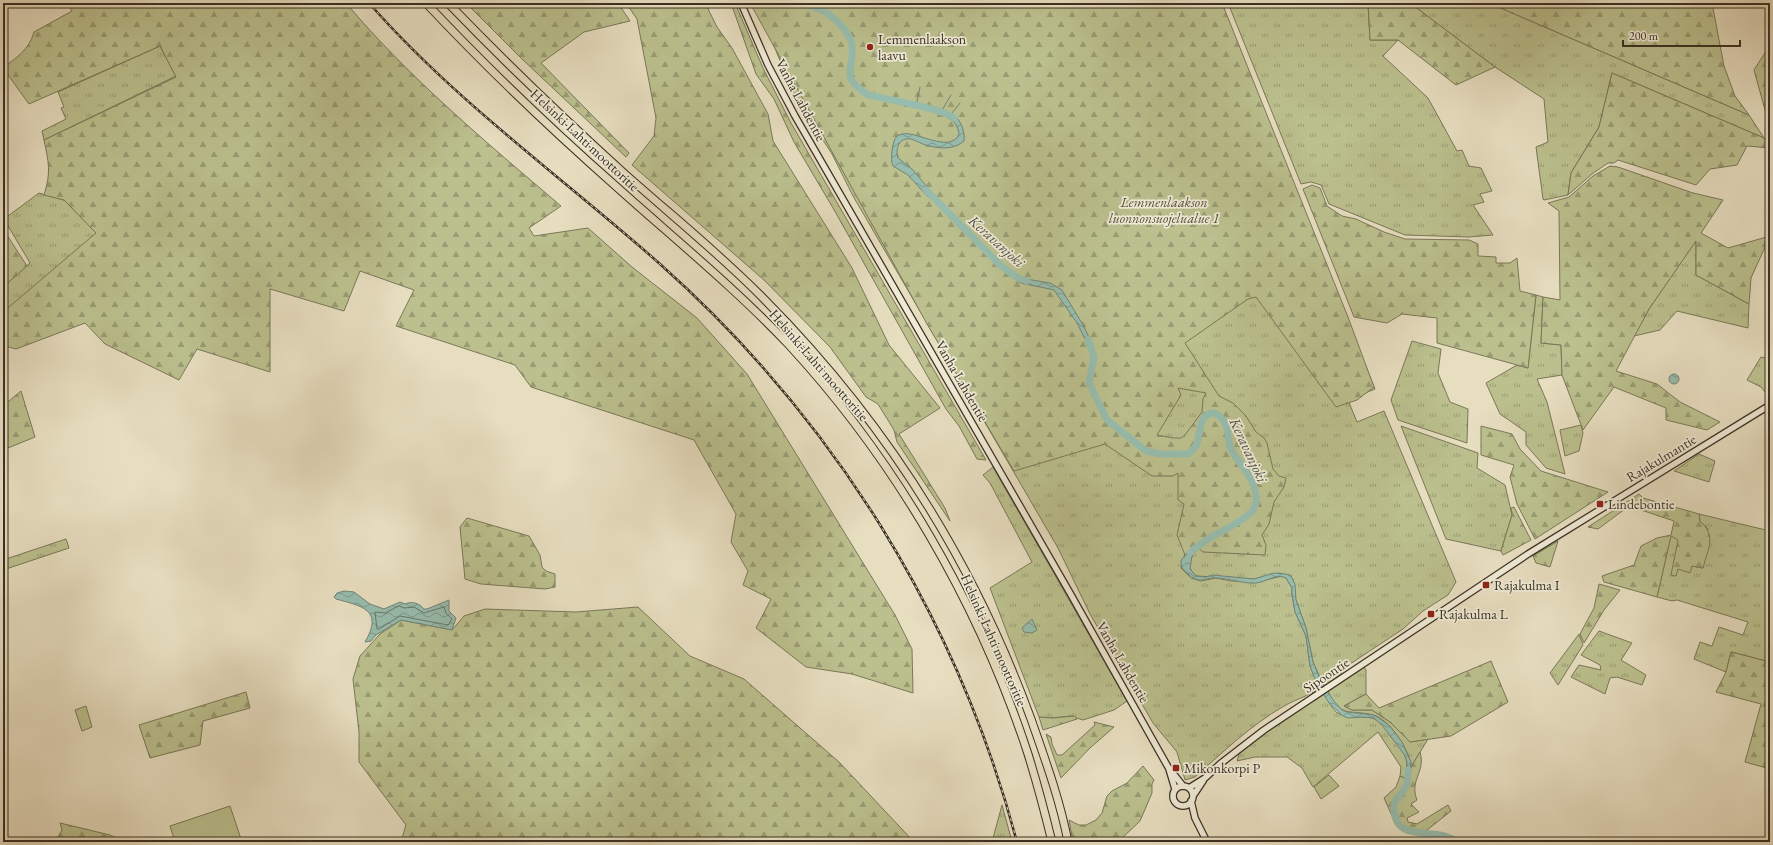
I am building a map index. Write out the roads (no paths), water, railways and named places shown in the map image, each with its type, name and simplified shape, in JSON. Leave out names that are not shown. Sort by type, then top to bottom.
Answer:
[{"type":"highway","name":"Helsinki-Lahti moottoritie","points":[[426,3],[554,130],[752,308],[789,346],[853,422],[911,506],[965,601],[995,667],[1028,754],[1052,842]]},
{"type":"highway","name":"Helsinki-Lahti moottoritie","points":[[448,3],[564,119],[724,260],[763,297],[800,336],[865,413],[924,497],[978,594],[1008,660],[1037,735],[1063,819],[1068,842]]},
{"type":"main road","name":"Vanha Lahdentie","points":[[741,3],[768,65],[795,116],[1066,586],[1168,767],[1175,789]]},
{"type":"main road","name":"Rajakulmantie","points":[[1464,596],[1538,547],[1770,405]]},
{"type":"main road","name":"Sipoontie","points":[[1192,799],[1205,778],[1220,764],[1264,730],[1314,698],[1464,596]]},
{"type":"main road","name":"Vanha Lahdentie","points":[[1168,767],[1186,787]]},
{"type":"main road","name":"Sipoontie","points":[[1186,787],[1205,778]]},
{"type":"main road","points":[[1195,818],[1183,806],[1176,804],[1173,794],[1175,789],[1186,787],[1192,799],[1195,818],[1207,842]]},
{"type":"main road","points":[[1183,806],[1192,799]]},
{"type":"water","points":[[948,112],[959,120],[964,132],[964,141],[956,146],[941,148],[907,139],[903,140],[899,144],[897,151],[898,158],[913,170],[933,194],[929,198],[908,175],[893,166],[893,146],[895,138],[902,134],[915,135],[944,142],[950,142],[955,139],[959,134],[957,126],[946,117]]},
{"type":"water","points":[[1020,276],[1026,279],[1050,283],[1062,290],[1093,345],[1089,347],[1077,323],[1054,290],[1021,283],[1017,281]]},
{"type":"water","points":[[1674,374],[1679,379],[1674,384],[1669,379]]},
{"type":"water","points":[[1196,546],[1200,548],[1192,556],[1190,569],[1196,576],[1206,577],[1212,575],[1254,579],[1274,573],[1291,576],[1295,584],[1296,600],[1306,628],[1313,662],[1320,679],[1333,700],[1342,710],[1347,712],[1374,715],[1389,725],[1402,742],[1411,762],[1410,779],[1406,779],[1407,762],[1404,754],[1382,725],[1374,718],[1348,718],[1343,716],[1329,703],[1316,682],[1310,666],[1306,636],[1295,612],[1292,588],[1286,578],[1271,578],[1256,583],[1221,578],[1201,580],[1195,579],[1185,572],[1181,560]]},
{"type":"water","points":[[344,591],[354,592],[370,604],[384,609],[400,602],[405,604],[415,603],[424,609],[427,609],[449,600],[449,611],[456,618],[452,630],[401,620],[376,635],[371,641],[365,642],[372,623],[371,616],[362,607],[336,599],[334,597],[337,593]]},
{"type":"water","points":[[1032,619],[1037,630],[1032,633],[1024,632],[1022,628]]},
{"type":"waterway","name":"Keravanjoki","points":[[803,3],[825,12],[843,27],[849,36],[852,45],[851,78],[853,83],[868,95],[939,111],[954,118]]},
{"type":"waterway","points":[[916,106],[920,87]]},
{"type":"waterway","points":[[941,112],[951,95]]},
{"type":"waterway","points":[[952,113],[960,103]]},
{"type":"waterway","name":"Keravanjoki","points":[[926,190],[1001,266],[1018,278],[1027,281]]},
{"type":"waterway","name":"Keravanjoki","points":[[1088,339],[1094,357],[1089,383],[1107,420],[1146,451],[1160,454],[1188,454],[1197,444],[1201,424],[1206,416],[1215,413],[1225,422],[1230,448],[1252,482],[1256,495],[1256,502],[1251,513],[1246,517],[1208,539],[1190,553]]},
{"type":"waterway","name":"Keravanjoki","points":[[1408,770],[1408,780],[1406,786],[1394,805],[1396,820],[1401,827],[1409,831],[1449,837],[1457,842]]},
{"type":"railway","points":[[369,3],[402,39],[473,106],[660,264],[723,324],[781,388],[834,456],[881,527],[924,601],[960,679],[992,759],[1017,842]]},
{"type":"place","name":"Lemmenlaakson laavu","points":[[870,47]]},
{"type":"place","name":"Lindebontie","points":[[1600,504]]},
{"type":"place","name":"Rajakulma I","points":[[1486,585]]},
{"type":"place","name":"Rajakulma L","points":[[1431,614]]},
{"type":"place","name":"Mikonkorpi P","points":[[1176,768]]},
{"type":"park label","name":"Lemmenlaakson luonnonsuojelualue 1","points":[[1164,210]]}]
